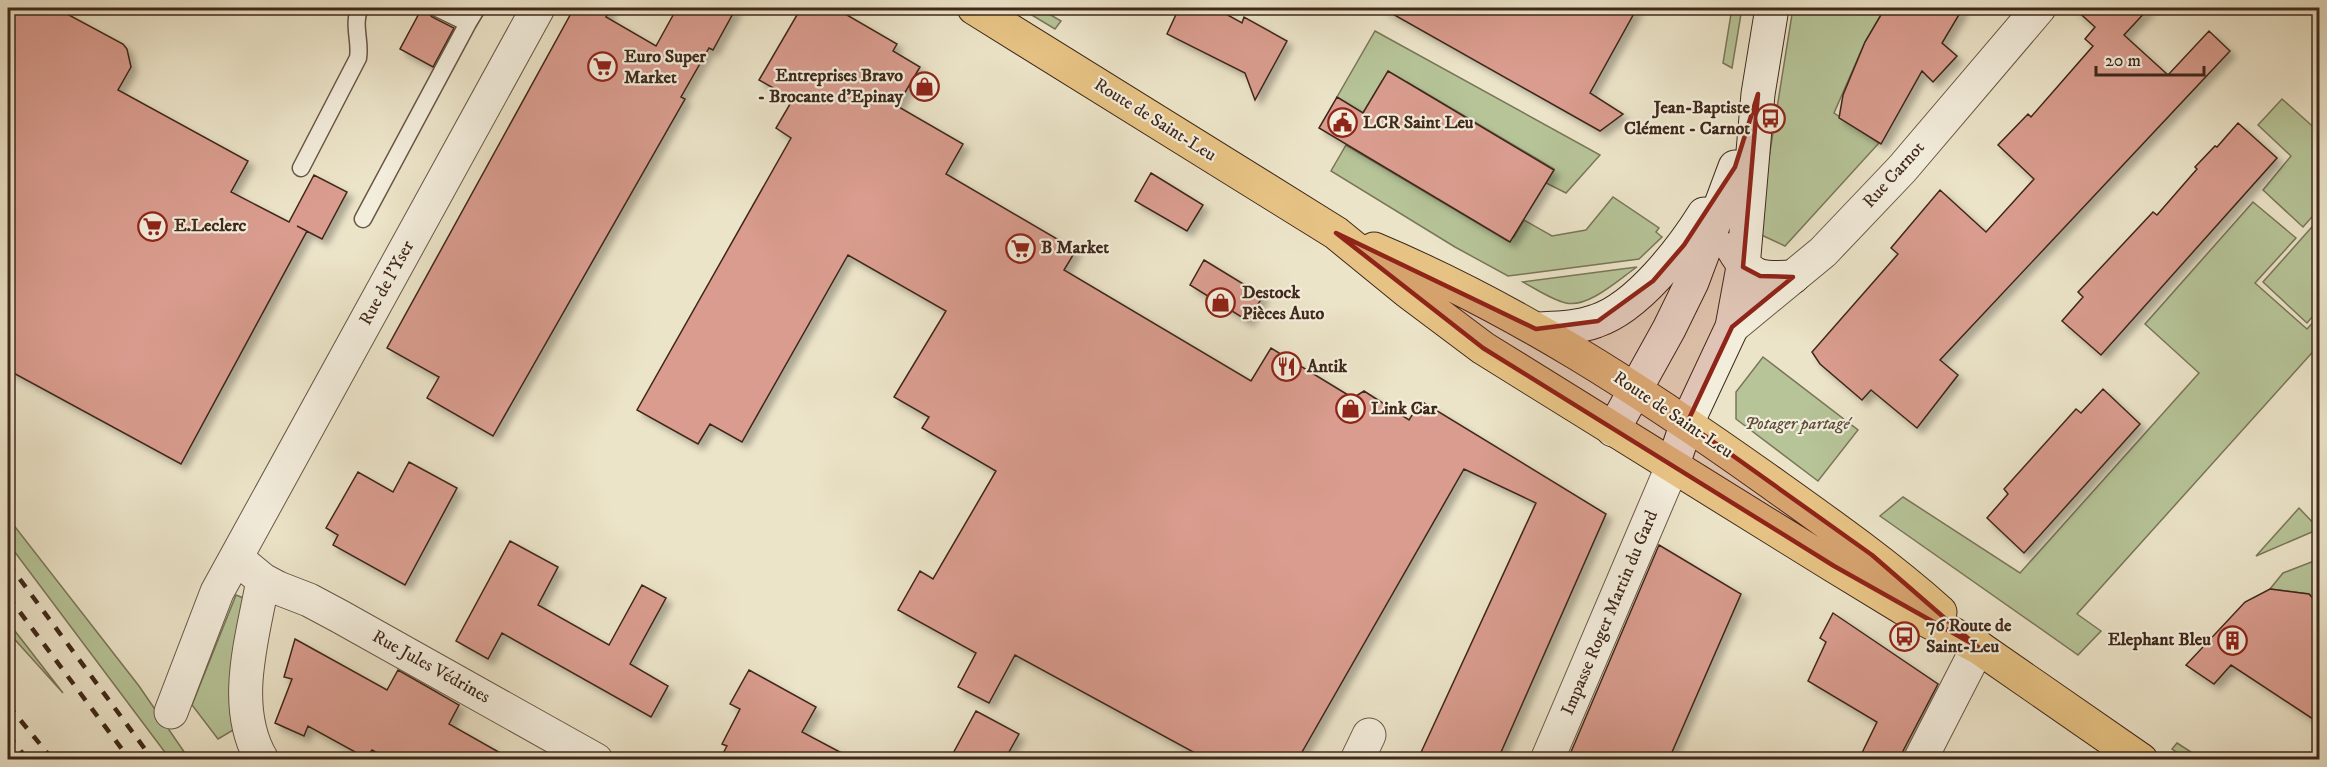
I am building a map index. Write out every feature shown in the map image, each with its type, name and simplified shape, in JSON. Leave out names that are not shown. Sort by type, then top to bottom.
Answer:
[{"type":"main road","name":"Route de Saint-Leu","points":[[974,8],[1336,233],[1407,291],[1483,348],[1903,608],[1978,647]]},
{"type":"main road","name":"Route de Saint-Leu","points":[[1336,233],[1409,265],[1536,328],[1636,389],[1872,555],[1978,647],[2140,759]]},
{"type":"street","name":"Rue de l'Yser","points":[[171,712],[217,592],[538,8]]},
{"type":"street","points":[[1732,327],[1743,267],[1758,94],[1772,8]]},
{"type":"street","name":"Rue Carnot","points":[[1732,327],[1823,252],[1902,169],[2039,8]]},
{"type":"street","points":[[1613,430],[1692,282],[1735,167],[1758,94]]},
{"type":"street","points":[[1735,167],[1728,226],[1732,248],[1743,267],[1760,276],[1793,277]]},
{"type":"street","points":[[1536,328],[1570,328],[1591,323],[1606,317],[1625,304],[1653,281],[1684,245],[1735,167]]},
{"type":"street","name":"Impasse Roger Martin du Gard","points":[[1547,759],[1672,467],[1687,423],[1732,327]]},
{"type":"street","points":[[237,559],[263,580],[247,671],[246,704],[252,740],[262,759]]},
{"type":"street","name":"Rue Jules Védrines","points":[[263,580],[309,600],[596,759]]},
{"type":"street","points":[[1920,759],[1978,647]]},
{"type":"lane","points":[[301,168],[358,58],[360,47],[356,26],[360,8]]},
{"type":"lane","points":[[437,8],[468,23]]},
{"type":"lane","points":[[363,219],[477,8]]},
{"type":"highlighted area","points":[[1758,94],[1743,267],[1760,276],[1793,277],[1732,327],[1687,423],[1872,555],[1978,647],[1834,566],[1483,348],[1336,233],[1536,329],[1598,321],[1653,281],[1684,245],[1735,167]]},
{"type":"green space","points":[[1020,8],[1039,8],[1061,21],[1055,29]]},
{"type":"green space","points":[[1732,8],[1742,8],[1732,68],[1723,63]]},
{"type":"green space","points":[[1793,8],[1885,8],[1865,42],[1834,113],[1879,143],[1785,246],[1757,233]]},
{"type":"green space","points":[[1375,31],[1600,155],[1566,193],[1546,183],[1554,169],[1407,82],[1400,91],[1382,81],[1363,113],[1337,97]]},
{"type":"green space","points":[[2282,99],[2319,132],[2319,209],[2303,227],[2263,190],[2291,156],[2258,125]]},
{"type":"green space","points":[[1346,145],[1508,241],[1514,237],[1524,220],[1552,236],[1586,230],[1613,197],[1659,228],[1656,232],[1662,237],[1639,259],[1508,276],[1455,247],[1331,171]]},
{"type":"green space","points":[[2253,202],[2296,238],[2255,283],[2307,329],[2319,316],[2319,345],[2077,614],[2101,631],[2078,655],[1880,516],[1903,497],[2020,573],[2199,373],[2145,324]]},
{"type":"green space","points":[[2319,219],[2319,309],[2307,323],[2263,282]]},
{"type":"green space","points":[[1637,267],[1594,297],[1575,303],[1555,299],[1523,282]]},
{"type":"green space","name":"Potager partagé","points":[[1763,357],[1858,430],[1818,481],[1736,419],[1736,392]]},
{"type":"green space","points":[[8,506],[12,523],[139,686],[189,759],[170,759],[8,543]]},
{"type":"green space","points":[[2299,508],[2319,529],[2256,556]]},
{"type":"green space","points":[[2319,559],[2319,605],[2309,594],[2270,589],[2283,573]]},
{"type":"green space","points":[[236,595],[258,604],[235,729],[218,739],[192,705]]},
{"type":"green space","points":[[8,622],[63,693],[8,632]]},
{"type":"green space","points":[[2177,743],[2202,759],[2187,759],[2172,749]]},
{"type":"building","name":"E.Leclerc","points":[[8,8],[56,8],[123,44],[127,49],[131,67],[118,90],[248,161],[231,192],[289,222],[314,175],[347,192],[322,239],[307,231],[181,464],[8,370]]},
{"type":"building","points":[[422,8],[427,8],[432,17],[454,28],[433,67],[400,49]]},
{"type":"building","points":[[574,8],[611,8],[606,17],[656,46],[677,8],[736,8],[713,50],[709,48],[681,97],[685,99],[493,436],[427,398],[439,377],[387,348]]},
{"type":"building","points":[[801,8],[835,8],[897,44],[893,51],[920,67],[897,106],[963,144],[946,174],[1076,250],[1064,270],[1251,381],[1271,348],[1353,398],[1364,391],[1409,420],[1421,401],[1606,514],[1498,759],[1418,759],[1536,503],[1464,469],[1298,759],[1206,759],[1015,655],[989,703],[958,687],[976,653],[898,610],[920,571],[933,579],[996,471],[922,428],[929,417],[894,397],[946,311],[848,255],[742,442],[710,424],[698,444],[637,410],[791,138],[776,128],[793,99],[759,80]]},
{"type":"building","points":[[1179,8],[1215,8],[1242,23],[1244,17],[1287,41],[1255,100],[1245,73],[1167,34]]},
{"type":"building","points":[[1382,8],[1637,8],[1590,93],[1623,114],[1600,131]]},
{"type":"building","points":[[1885,8],[1963,8],[1942,43],[1957,56],[1933,82],[1922,71],[1881,144],[1839,118],[1843,95],[1865,42]]},
{"type":"building","points":[[2074,8],[2149,8],[2124,35],[2168,75],[2209,31],[2230,51],[1940,360],[1958,375],[1917,428],[1871,390],[1862,400],[1820,364],[1812,352],[1898,254],[1891,248],[1940,190],[1986,232],[2034,179],[1998,145],[2028,114],[2031,117],[2093,46],[2085,39],[2095,27]]},
{"type":"building","points":[[1388,71],[1554,170],[1510,242],[1319,128],[1337,97],[1363,113]]},
{"type":"building","points":[[2238,123],[2277,158],[2101,355],[2062,321],[2083,297],[2078,292],[2153,212],[2157,215],[2197,169],[2195,167]]},
{"type":"building","points":[[1151,173],[1203,205],[1187,231],[1135,201]]},
{"type":"building","points":[[1204,260],[1263,296],[1248,321],[1190,285]]},
{"type":"building","points":[[2103,389],[2140,424],[2024,553],[1987,518],[2008,494],[2004,489],[2076,409],[2081,413]]},
{"type":"building","points":[[409,462],[457,488],[405,585],[333,545],[338,535],[326,528],[358,472],[393,492]]},
{"type":"building","points":[[510,541],[558,567],[538,605],[609,645],[642,585],[666,598],[630,664],[668,686],[651,717],[502,633],[488,659],[456,641]]},
{"type":"building","points":[[1659,545],[1741,594],[1669,759],[1568,759]]},
{"type":"building","points":[[2270,589],[2309,594],[2319,605],[2319,723],[2231,665],[2214,684],[2186,665],[2245,602]]},
{"type":"building","points":[[1833,613],[1938,684],[1903,751],[1902,759],[1859,759],[1877,722],[1808,681],[1826,642],[1820,638]]},
{"type":"building","points":[[295,639],[387,690],[398,670],[459,705],[449,724],[511,759],[389,759],[372,750],[366,758],[308,726],[304,736],[275,723],[292,679],[284,677]]},
{"type":"building","points":[[749,670],[816,707],[802,732],[853,759],[720,759],[727,746],[722,744],[740,709],[730,704]]},
{"type":"building","points":[[976,711],[1019,734],[1005,759],[950,759]]},
{"type":"railway","points":[[8,563],[153,760]]},
{"type":"railway","points":[[8,596],[130,760]]},
{"type":"railway","points":[[8,705],[53,760]]},
{"type":"railway","points":[[8,735],[28,760]]},
{"type":"place","name":"Euro Super Market","points":[[603,67]]},
{"type":"place","name":"Entreprises Bravo - Brocante d'Epinay","points":[[924,86]]},
{"type":"place","name":"Jean-Baptiste Clément - Carnot","points":[[1771,118]]},
{"type":"place","name":"LCR Saint Leu","points":[[1342,123]]},
{"type":"place","name":"E.Leclerc","points":[[153,226]]},
{"type":"place","name":"B Market","points":[[1020,248]]},
{"type":"place","name":"Destock Pièces Auto","points":[[1221,303]]},
{"type":"place","name":"Antik","points":[[1286,367]]},
{"type":"place","name":"Link Car","points":[[1350,409]]},
{"type":"place","name":"76 Route de Saint-Leu","points":[[1905,636]]},
{"type":"place","name":"Elephant Bleu","points":[[2232,640]]}]
